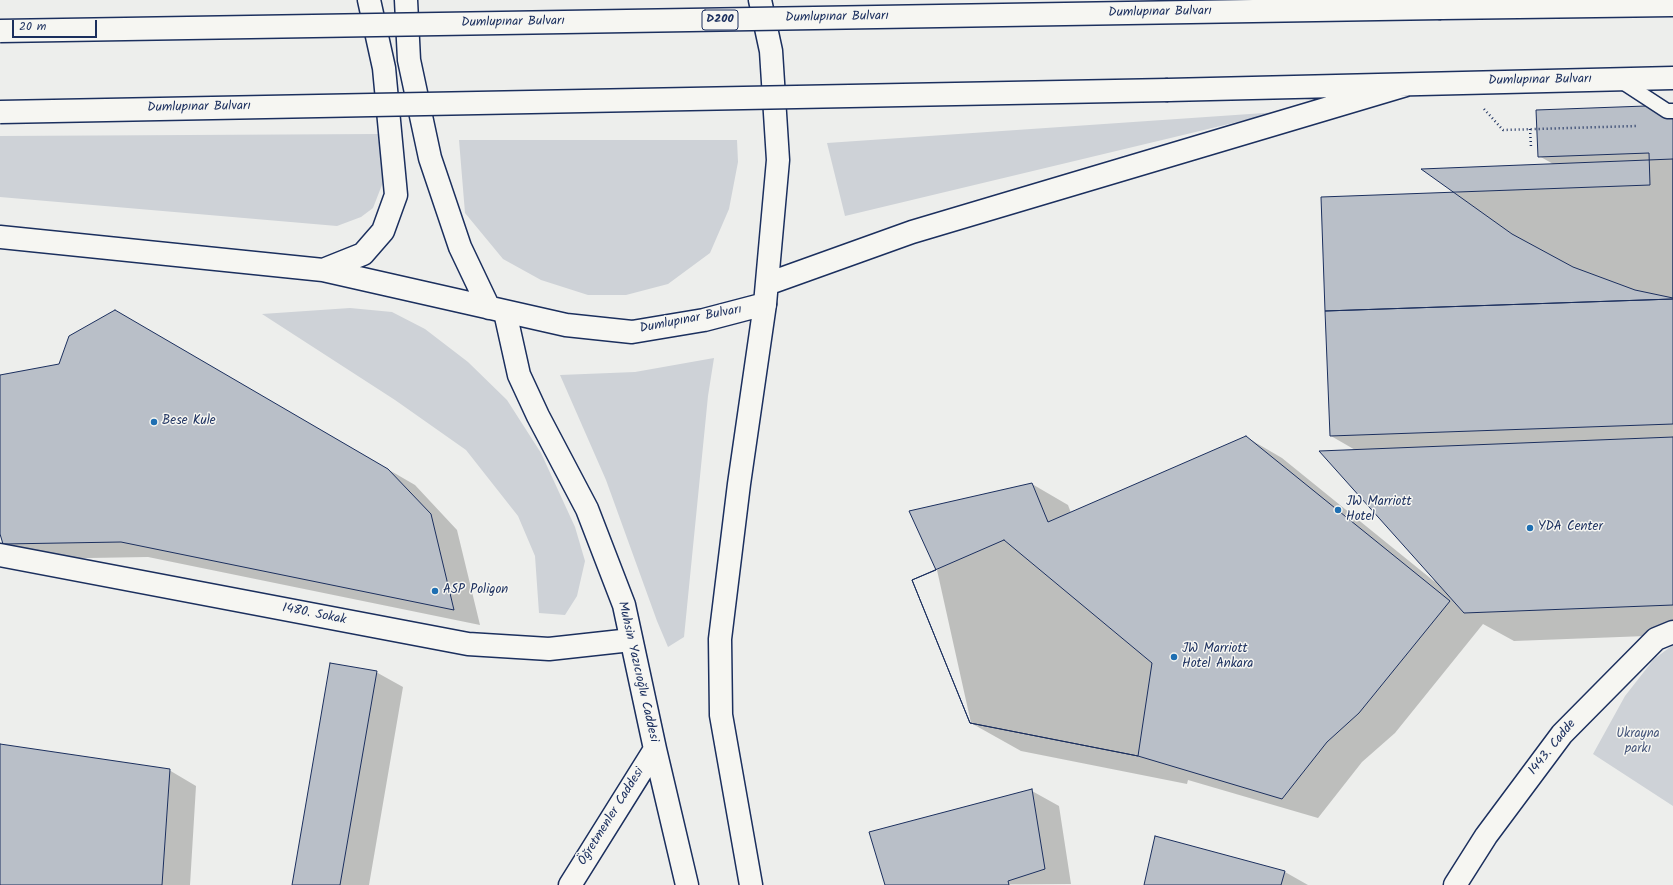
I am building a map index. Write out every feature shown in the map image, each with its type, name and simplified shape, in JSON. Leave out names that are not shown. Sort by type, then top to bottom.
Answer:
[{"type":"main road","points":[[323,270],[363,254],[384,231],[396,195],[384,68],[369,0]]},
{"type":"main road","name":"Muhsin Yazıcıoğlu Caddesi","points":[[406,0],[409,60],[430,158],[460,247],[497,310],[519,375],[538,416],[587,509],[624,605],[655,749],[688,885]]},
{"type":"main road","points":[[751,885],[722,715],[720,639],[739,484],[766,294],[778,160],[771,51],[760,0]]},
{"type":"main road","points":[[1441,8],[1510,0]]},
{"type":"main road","name":"Dumlupınar Bulvarı","points":[[0,31],[1673,5]]},
{"type":"main road","name":"Dumlupınar Bulvarı","points":[[0,112],[1168,90],[1673,78]]},
{"type":"main road","name":"Dumlupınar Bulvarı","points":[[0,237],[323,270],[566,325],[632,332],[704,320],[912,232],[1406,85]]},
{"type":"main road","name":"1480. Sokak","points":[[0,555],[468,644],[549,649],[631,640]]},
{"type":"main road","name":"1443. Cadde","points":[[1455,885],[1486,836],[1562,734],[1656,639],[1673,632]]},
{"type":"main road","name":"Öğretmenler Caddesi","points":[[570,885],[655,749]]},
{"type":"lane","points":[[1618,79],[1666,111],[1673,111]]},
{"type":"path","points":[[1458,83],[1503,130],[1636,126]]},
{"type":"path","points":[[1530,129],[1530,147]]},
{"type":"green space","points":[[1279,112],[845,216],[827,143]]},
{"type":"green space","points":[[378,134],[385,177],[373,208],[361,217],[337,226],[0,197],[0,136]]},
{"type":"green space","points":[[459,140],[737,140],[738,162],[729,209],[710,253],[668,284],[626,295],[588,295],[541,280],[503,259],[465,213]]},
{"type":"green space","points":[[350,308],[392,312],[425,329],[468,362],[507,400],[541,453],[575,527],[585,561],[577,596],[565,615],[539,613],[535,556],[518,516],[466,450],[395,400],[262,314]]},
{"type":"green space","points":[[714,358],[708,396],[684,637],[668,647],[657,621],[606,480],[560,375],[635,372]]},
{"type":"green space","name":"Ukrayna parkı","points":[[1673,645],[1673,806],[1593,754],[1625,696],[1654,659]]},
{"type":"building","points":[[1673,105],[1673,299],[1325,311],[1321,197],[1650,185],[1649,153],[1538,157],[1536,110]]},
{"type":"building","points":[[1673,159],[1673,298],[1635,290],[1573,267],[1512,234],[1421,169]]},
{"type":"building","points":[[1673,299],[1673,424],[1330,436],[1325,311]]},
{"type":"building","name":"Bese Kule","points":[[115,310],[388,469],[431,514],[454,610],[121,542],[3,544],[0,534],[0,375],[59,364],[69,336]]},
{"type":"building","name":"JW Marriott Hotel Ankara","points":[[1246,436],[1450,601],[1359,713],[1327,742],[1282,799],[1138,756],[970,723],[912,580],[936,570],[909,511],[1032,483],[1048,522]]},
{"type":"building","name":"YDA Center","points":[[1673,437],[1673,605],[1464,613],[1319,451]]},
{"type":"building","points":[[1004,540],[1152,663],[1138,756],[970,723],[912,580]]},
{"type":"building","points":[[330,663],[377,671],[340,885],[292,885]]},
{"type":"building","points":[[0,744],[170,769],[162,885],[0,885]]},
{"type":"building","points":[[1032,789],[1045,869],[1008,881],[1009,885],[885,885],[869,832]]},
{"type":"building","points":[[1155,836],[1285,871],[1281,885],[1144,885]]},
{"type":"place","name":"Bese Kule","points":[[154,422]]},
{"type":"place","name":"JW Marriott Hotel","points":[[1338,510]]},
{"type":"place","name":"YDA Center","points":[[1530,528]]},
{"type":"place","name":"ASP Poligon","points":[[435,591]]},
{"type":"place","name":"JW Marriott Hotel Ankara","points":[[1174,657]]}]
